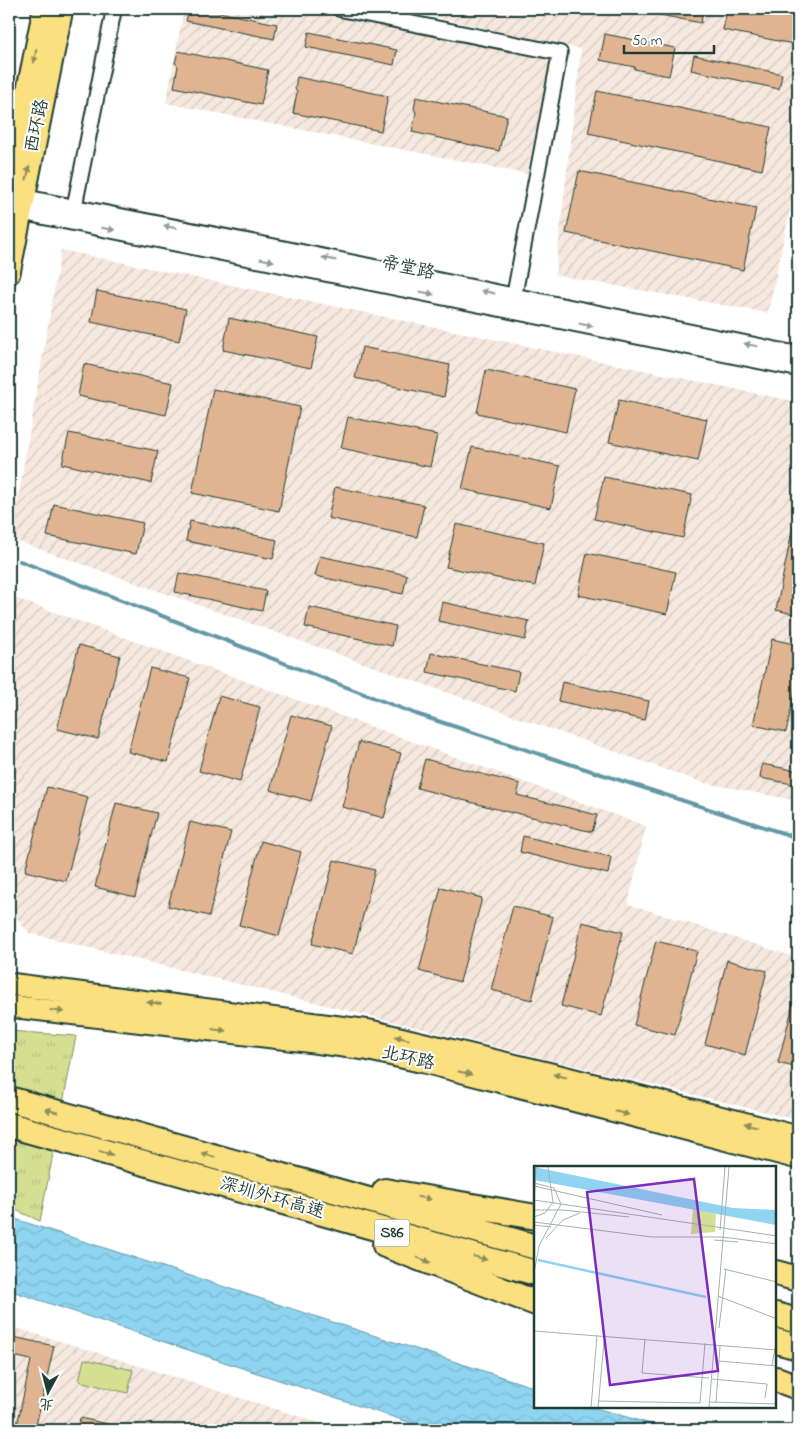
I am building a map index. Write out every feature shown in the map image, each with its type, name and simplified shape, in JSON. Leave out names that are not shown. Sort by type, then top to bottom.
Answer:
[{"type":"highway","name":"深圳外环高速","points":[[9,1099],[534,1246]]},
{"type":"highway","name":"深圳外环高速","points":[[9,1125],[534,1272]]},
{"type":"highway","points":[[255,1168],[534,1217]]},
{"type":"highway","points":[[248,1192],[534,1302]]},
{"type":"highway","points":[[777,1273],[798,1279]]},
{"type":"highway","points":[[777,1315],[798,1321]]},
{"type":"highway","points":[[777,1341],[798,1347]]},
{"type":"highway","points":[[777,1380],[798,1387]]},
{"type":"main road","name":"西环路","points":[[9,182],[44,9]]},
{"type":"main road","name":"西环路","points":[[9,273],[15,203],[62,9]]},
{"type":"main road","name":"北环路","points":[[9,984],[370,1031],[546,1072],[798,1137]]},
{"type":"main road","name":"北环路","points":[[9,1006],[366,1049],[424,1062],[798,1158]]},
{"type":"street","points":[[73,215],[114,9]]},
{"type":"street","points":[[340,9],[560,53],[512,304]]},
{"type":"street","name":"帝堂路","points":[[15,203],[512,304],[798,368]]},
{"type":"street","name":"帝堂路","points":[[512,304],[798,355]]},
{"type":"shaded area","points":[[184,9],[291,9],[550,59],[527,174],[166,103]]},
{"type":"shaded area","points":[[397,9],[798,9],[798,172],[768,313],[555,275],[581,49]]},
{"type":"shaded area","points":[[61,250],[798,402],[798,801],[701,782],[11,539]]},
{"type":"shaded area","points":[[12,597],[646,826],[628,904],[798,958],[798,1120],[29,933],[9,909],[9,610]]},
{"type":"shaded area","points":[[9,1326],[73,1345],[342,1430],[9,1430]]},
{"type":"green space","points":[[9,1031],[76,1036],[40,1221],[9,1207]]},
{"type":"green space","points":[[84,1359],[133,1370],[128,1393],[79,1381]]},
{"type":"water","points":[[9,1217],[534,1387],[534,1409],[599,1409],[671,1430],[433,1430],[9,1290]]},
{"type":"building","points":[[189,9],[204,9],[277,24],[274,39],[186,21]]},
{"type":"building","points":[[650,9],[703,9],[701,23],[650,13]]},
{"type":"building","points":[[727,9],[798,9],[798,45],[723,30]]},
{"type":"building","points":[[309,32],[397,50],[394,65],[306,47]]},
{"type":"building","points":[[605,34],[675,48],[669,76],[600,60]]},
{"type":"building","points":[[178,51],[268,70],[261,105],[174,87],[178,66],[175,63]]},
{"type":"building","points":[[694,55],[782,74],[779,89],[691,70]]},
{"type":"building","points":[[297,77],[388,96],[381,131],[293,113],[297,92],[295,89]]},
{"type":"building","points":[[597,91],[771,127],[762,170],[588,133]]},
{"type":"building","points":[[416,97],[507,116],[499,151],[412,132],[416,112],[414,109]]},
{"type":"building","points":[[579,171],[756,208],[743,270],[566,233]]},
{"type":"building","points":[[97,291],[186,309],[179,341],[91,322]]},
{"type":"building","points":[[229,318],[318,337],[311,368],[223,350]]},
{"type":"building","points":[[362,347],[450,365],[444,397],[355,378]]},
{"type":"building","points":[[84,364],[173,383],[166,415],[78,396]]},
{"type":"building","points":[[486,370],[575,389],[566,432],[477,413]]},
{"type":"building","points":[[213,389],[300,407],[279,511],[192,493]]},
{"type":"building","points":[[619,400],[707,419],[698,461],[609,442]]},
{"type":"building","points":[[348,417],[437,435],[430,467],[341,448]]},
{"type":"building","points":[[69,433],[158,451],[151,483],[62,464]]},
{"type":"building","points":[[472,447],[560,466],[551,508],[462,489]]},
{"type":"building","points":[[604,477],[692,495],[683,538],[594,519]]},
{"type":"building","points":[[335,487],[424,505],[417,537],[328,518]]},
{"type":"building","points":[[54,504],[143,523],[136,554],[47,536]]},
{"type":"building","points":[[190,521],[277,540],[273,559],[186,541]]},
{"type":"building","points":[[794,521],[798,521],[798,615],[776,610]]},
{"type":"building","points":[[456,524],[544,543],[535,586],[446,567]]},
{"type":"building","points":[[587,553],[676,572],[667,614],[578,595]]},
{"type":"building","points":[[320,556],[407,575],[403,594],[315,576]]},
{"type":"building","points":[[179,573],[266,591],[262,611],[175,592]]},
{"type":"building","points":[[442,602],[529,621],[525,640],[438,621]]},
{"type":"building","points":[[309,607],[396,626],[392,646],[305,627]]},
{"type":"building","points":[[772,639],[798,645],[798,678],[786,732],[753,725]]},
{"type":"building","points":[[79,645],[120,656],[98,739],[57,729]]},
{"type":"building","points":[[431,653],[519,672],[515,691],[427,672]]},
{"type":"building","points":[[150,668],[190,678],[168,762],[128,752]]},
{"type":"building","points":[[562,682],[649,701],[645,720],[558,701]]},
{"type":"building","points":[[219,696],[260,707],[240,782],[199,771]]},
{"type":"building","points":[[291,715],[332,726],[311,801],[270,790]]},
{"type":"building","points":[[359,742],[401,753],[384,818],[342,807]]},
{"type":"building","points":[[425,759],[520,784],[517,795],[597,815],[592,832],[417,788]]},
{"type":"building","points":[[762,764],[798,771],[798,785],[760,778]]},
{"type":"building","points":[[47,787],[88,797],[66,881],[25,871]]},
{"type":"building","points":[[116,803],[157,813],[135,897],[95,887]]},
{"type":"building","points":[[190,822],[231,832],[209,916],[168,906]]},
{"type":"building","points":[[523,836],[611,857],[608,874],[520,852]]},
{"type":"building","points":[[261,841],[301,852],[279,936],[239,925]]},
{"type":"building","points":[[334,860],[375,870],[353,954],[312,944]]},
{"type":"building","points":[[441,887],[482,898],[460,982],[419,971]]},
{"type":"building","points":[[513,906],[553,917],[532,1000],[491,990]]},
{"type":"building","points":[[582,922],[623,932],[601,1016],[561,1006]]},
{"type":"building","points":[[656,941],[697,951],[675,1035],[634,1025]]},
{"type":"building","points":[[727,960],[767,971],[745,1055],[705,1044]]},
{"type":"building","points":[[795,997],[798,998],[798,1068],[778,1063]]},
{"type":"building","points":[[9,1336],[54,1346],[35,1430],[16,1430],[31,1360],[9,1355]]},
{"type":"building","points":[[80,1418],[117,1426],[116,1430],[77,1430]]},
{"type":"waterway","points":[[20,561],[416,714],[798,838]]}]
